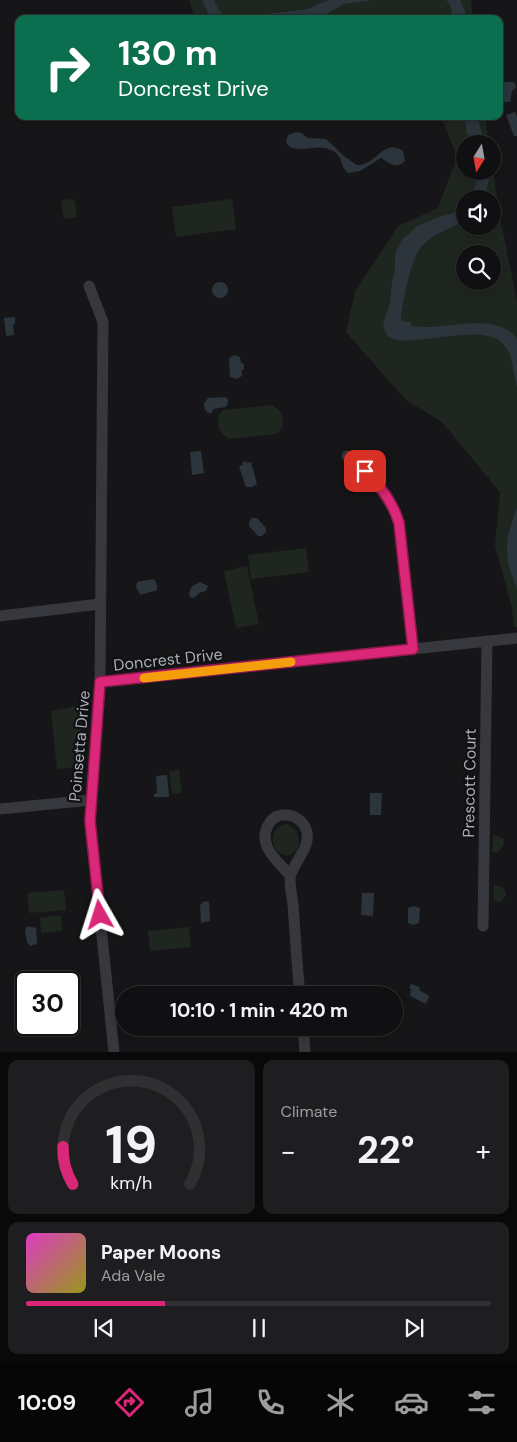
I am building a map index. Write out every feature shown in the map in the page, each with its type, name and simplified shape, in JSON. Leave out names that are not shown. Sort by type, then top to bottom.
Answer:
[{"type":"street","name":"Doncrest Drive","points":[[89,286],[103,322],[100,682],[517,638]]},
{"type":"street","points":[[347,456],[365,471],[387,496],[399,523],[413,649]]},
{"type":"street","points":[[0,616],[100,604]]},
{"type":"street","name":"Prescott Court","points":[[483,926],[487,641]]},
{"type":"street","name":"Poinsetta Drive","points":[[100,682],[90,821],[114,1052]]},
{"type":"street","points":[[0,809],[91,800]]},
{"type":"street","points":[[290,875],[272,856],[265,840],[268,824],[279,815],[293,816],[305,826],[307,833],[307,842],[303,853],[290,875],[299,986]]},
{"type":"street","points":[[304,1036],[305,1052]]},
{"type":"shaded area","points":[[189,0],[471,0],[473,15],[194,15]]},
{"type":"shaded area","points":[[202,0],[214,0],[218,8],[225,15],[209,15]]},
{"type":"shaded area","points":[[328,0],[373,0],[344,4],[325,15],[260,15],[308,9]]},
{"type":"shaded area","points":[[446,0],[460,0],[465,11],[464,15],[451,15],[449,4]]},
{"type":"shaded area","points":[[504,82],[514,82],[516,87],[512,91],[510,102],[503,102]]},
{"type":"shaded area","points":[[515,112],[517,117],[517,136],[514,136],[506,115]]},
{"type":"shaded area","points":[[443,120],[486,120],[488,135],[456,135],[456,154]]},
{"type":"shaded area","points":[[465,120],[478,120],[482,135],[468,135]]},
{"type":"shaded area","points":[[296,132],[308,138],[326,139],[345,157],[357,165],[370,161],[390,147],[403,151],[405,161],[402,164],[396,165],[390,164],[381,158],[360,171],[348,173],[336,153],[331,150],[320,147],[298,149],[289,146],[286,142],[288,135]]},
{"type":"shaded area","points":[[456,160],[456,180],[494,180],[496,190],[456,190],[456,235],[501,235],[501,223],[517,301],[517,627],[514,627],[512,608],[495,545],[500,492],[442,422],[406,400],[346,332],[355,291],[398,226],[438,208]]},
{"type":"shaded area","points":[[477,180],[489,180],[486,190],[473,190]]},
{"type":"shaded area","points":[[72,199],[75,202],[77,217],[64,219],[61,202]]},
{"type":"shaded area","points":[[232,199],[236,229],[176,237],[172,207]]},
{"type":"shaded area","points":[[456,212],[456,225],[430,238],[417,253],[403,302],[401,321],[410,322],[412,326],[424,327],[482,323],[496,325],[508,330],[517,339],[517,387],[510,356],[505,345],[489,336],[474,334],[407,340],[395,339],[385,332],[383,325],[390,303],[395,270],[395,254],[402,240],[416,227],[441,216]]},
{"type":"shaded area","points":[[217,282],[223,282],[228,287],[226,296],[217,298],[212,293],[212,287]]},
{"type":"shaded area","points":[[15,317],[15,324],[13,325],[14,335],[6,336],[4,318]]},
{"type":"shaded area","points":[[234,355],[240,357],[241,363],[244,364],[242,376],[236,379],[230,377],[229,358]]},
{"type":"shaded area","points":[[225,397],[228,399],[226,407],[213,409],[212,413],[208,413],[205,410],[204,403],[208,398]]},
{"type":"shaded area","points":[[273,405],[282,414],[283,426],[277,434],[228,439],[219,430],[218,416],[223,410]]},
{"type":"shaded area","points":[[201,451],[204,473],[192,475],[190,452]]},
{"type":"shaded area","points":[[246,461],[247,463],[251,462],[257,484],[252,487],[246,487],[239,466],[243,465],[242,462]]},
{"type":"shaded area","points":[[517,508],[517,589],[509,567],[507,548]]},
{"type":"shaded area","points":[[252,518],[257,518],[266,528],[266,532],[262,536],[258,536],[249,526]]},
{"type":"shaded area","points":[[306,548],[309,572],[251,579],[248,555]]},
{"type":"shaded area","points":[[247,566],[259,624],[236,628],[224,571]]},
{"type":"shaded area","points":[[154,579],[157,590],[140,595],[136,587],[137,582]]},
{"type":"shaded area","points":[[200,582],[208,586],[206,591],[199,593],[194,598],[190,597],[189,593],[192,586]]},
{"type":"shaded area","points":[[81,705],[82,767],[57,769],[51,711]]},
{"type":"shaded area","points":[[179,770],[182,793],[172,794],[169,771]]},
{"type":"shaded area","points":[[167,775],[169,797],[154,797],[154,794],[157,793],[156,776]]},
{"type":"shaded area","points":[[370,793],[382,793],[381,815],[370,815]]},
{"type":"shaded area","points":[[287,824],[296,831],[299,841],[296,850],[287,856],[277,850],[274,845],[273,834],[276,829]]},
{"type":"shaded area","points":[[493,835],[503,838],[504,844],[498,853],[492,852]]},
{"type":"shaded area","points":[[494,885],[498,885],[505,891],[506,894],[500,902],[495,901],[493,897]]},
{"type":"shaded area","points":[[64,890],[66,910],[29,913],[27,893]]},
{"type":"shaded area","points":[[362,893],[374,893],[373,916],[361,915]]},
{"type":"shaded area","points":[[209,901],[210,921],[201,923],[200,904]]},
{"type":"shaded area","points":[[414,906],[420,908],[419,923],[413,925],[408,923],[408,908]]},
{"type":"shaded area","points":[[61,915],[62,931],[41,933],[40,918]]},
{"type":"shaded area","points":[[27,926],[36,928],[37,944],[30,946],[27,942],[25,930]]},
{"type":"shaded area","points":[[189,927],[191,947],[150,951],[148,931]]},
{"type":"shaded area","points":[[411,984],[420,987],[419,990],[428,995],[426,1004],[410,996],[411,989],[409,988]]},
{"type":"slow traffic","points":[[144,678],[291,662]]},
{"type":"route","points":[[100,915],[90,821],[100,682],[413,649],[399,523],[387,496],[365,471]]}]
